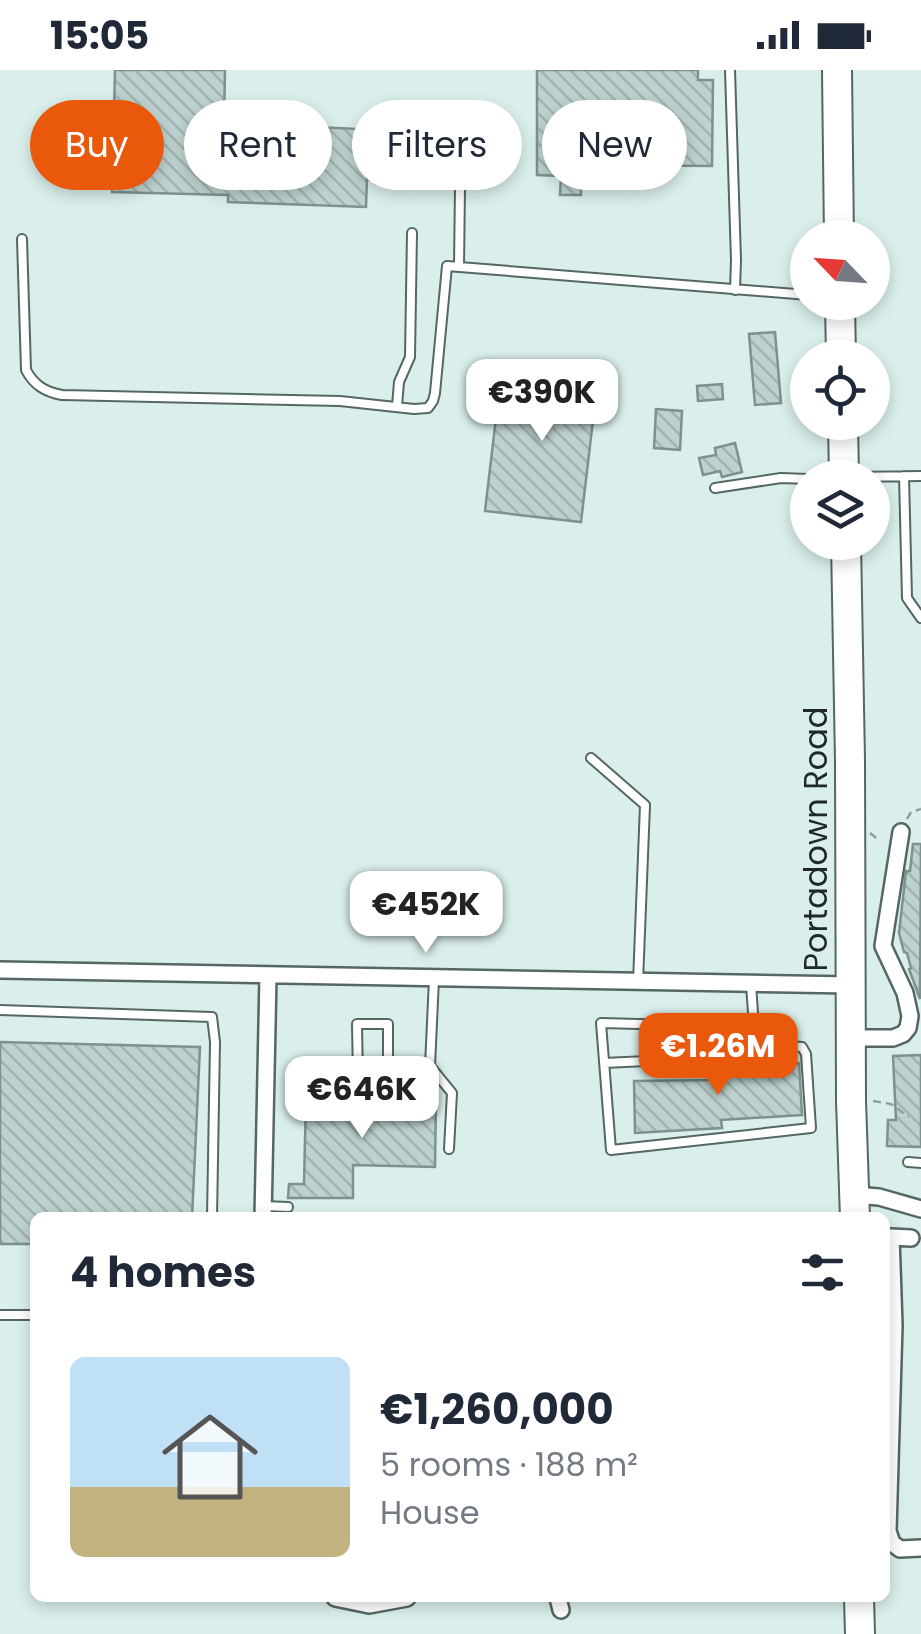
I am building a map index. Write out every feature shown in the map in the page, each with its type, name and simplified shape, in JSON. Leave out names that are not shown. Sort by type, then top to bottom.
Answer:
[{"type":"highway","points":[[837,70],[839,220]]},
{"type":"highway","name":"Portadown Road","points":[[846,560],[854,1206]]},
{"type":"highway","points":[[859,1602],[860,1634]]},
{"type":"street","points":[[850,1038],[892,1038],[903,1034],[910,1016],[905,993],[883,946],[900,838],[880,842]]},
{"type":"street","points":[[0,970],[851,985]]},
{"type":"street","points":[[263,1212],[268,976]]},
{"type":"street","points":[[854,1206],[879,1197],[921,1209]]},
{"type":"street","points":[[890,1462],[894,1325],[891,1236],[911,1238]]},
{"type":"street","points":[[890,1536],[900,1549],[921,1548]]},
{"type":"street","points":[[354,1602],[385,1602]]},
{"type":"lane","points":[[730,70],[735,290]]},
{"type":"lane","points":[[459,267],[460,190]]},
{"type":"lane","points":[[398,406],[399,382],[410,357],[412,234]]},
{"type":"lane","points":[[22,239],[26,370],[32,380],[51,393],[301,399],[423,410],[433,402],[447,266],[790,294]]},
{"type":"lane","points":[[890,476],[921,476]]},
{"type":"lane","points":[[904,476],[907,598],[921,618]]},
{"type":"lane","points":[[715,488],[790,478]]},
{"type":"lane","points":[[591,758],[645,805],[638,982]]},
{"type":"lane","points":[[434,979],[430,1066],[452,1093],[450,1149]]},
{"type":"lane","points":[[604,1063],[752,1056],[756,1044],[750,984]]},
{"type":"lane","points":[[0,1010],[212,1017],[212,1212]]},
{"type":"lane","points":[[754,1027],[601,1022],[611,1150],[811,1128],[806,1054],[802,1046],[756,1044]]},
{"type":"lane","points":[[388,1078],[388,1024],[357,1024],[358,1078],[388,1078],[412,1078],[430,1066]]},
{"type":"lane","points":[[908,1162],[921,1163]]},
{"type":"lane","points":[[263,1212],[288,1207]]},
{"type":"lane","points":[[0,1315],[30,1315]]},
{"type":"path","points":[[900,838],[911,812],[921,809]]},
{"type":"path","points":[[864,832],[880,842]]},
{"type":"path","points":[[866,1100],[891,1104],[908,1117]]},
{"type":"building","points":[[115,70],[225,70],[224,100],[184,100],[184,190],[332,190],[332,128],[352,129],[352,190],[367,190],[366,207],[228,202],[228,195],[112,192],[164,190],[164,100],[114,100]]},
{"type":"building","points":[[537,70],[698,70],[698,80],[713,80],[712,166],[687,166],[687,100],[542,100],[542,175],[537,175]]},
{"type":"building","points":[[560,190],[581,190],[581,195],[560,195]]},
{"type":"building","points":[[775,332],[781,403],[755,405],[749,334]]},
{"type":"building","points":[[502,367],[598,378],[581,522],[485,511]]},
{"type":"building","points":[[722,384],[723,399],[698,401],[697,386]]},
{"type":"building","points":[[656,409],[682,411],[680,450],[654,448]]},
{"type":"building","points":[[735,443],[742,472],[722,477],[720,471],[703,475],[699,458],[716,455],[715,448]]},
{"type":"building","points":[[913,844],[921,844],[920,999],[899,933]]},
{"type":"building","points":[[0,1042],[200,1047],[192,1212],[30,1212],[30,1244],[0,1244]]},
{"type":"building","points":[[921,1055],[921,1147],[887,1146],[888,1120],[896,1120],[893,1056]]},
{"type":"building","points":[[799,1063],[802,1115],[721,1120],[722,1128],[635,1133],[634,1081],[719,1080],[718,1066]]},
{"type":"building","points":[[306,1098],[436,1101],[435,1167],[353,1165],[353,1198],[288,1198],[289,1184],[304,1184]]}]
